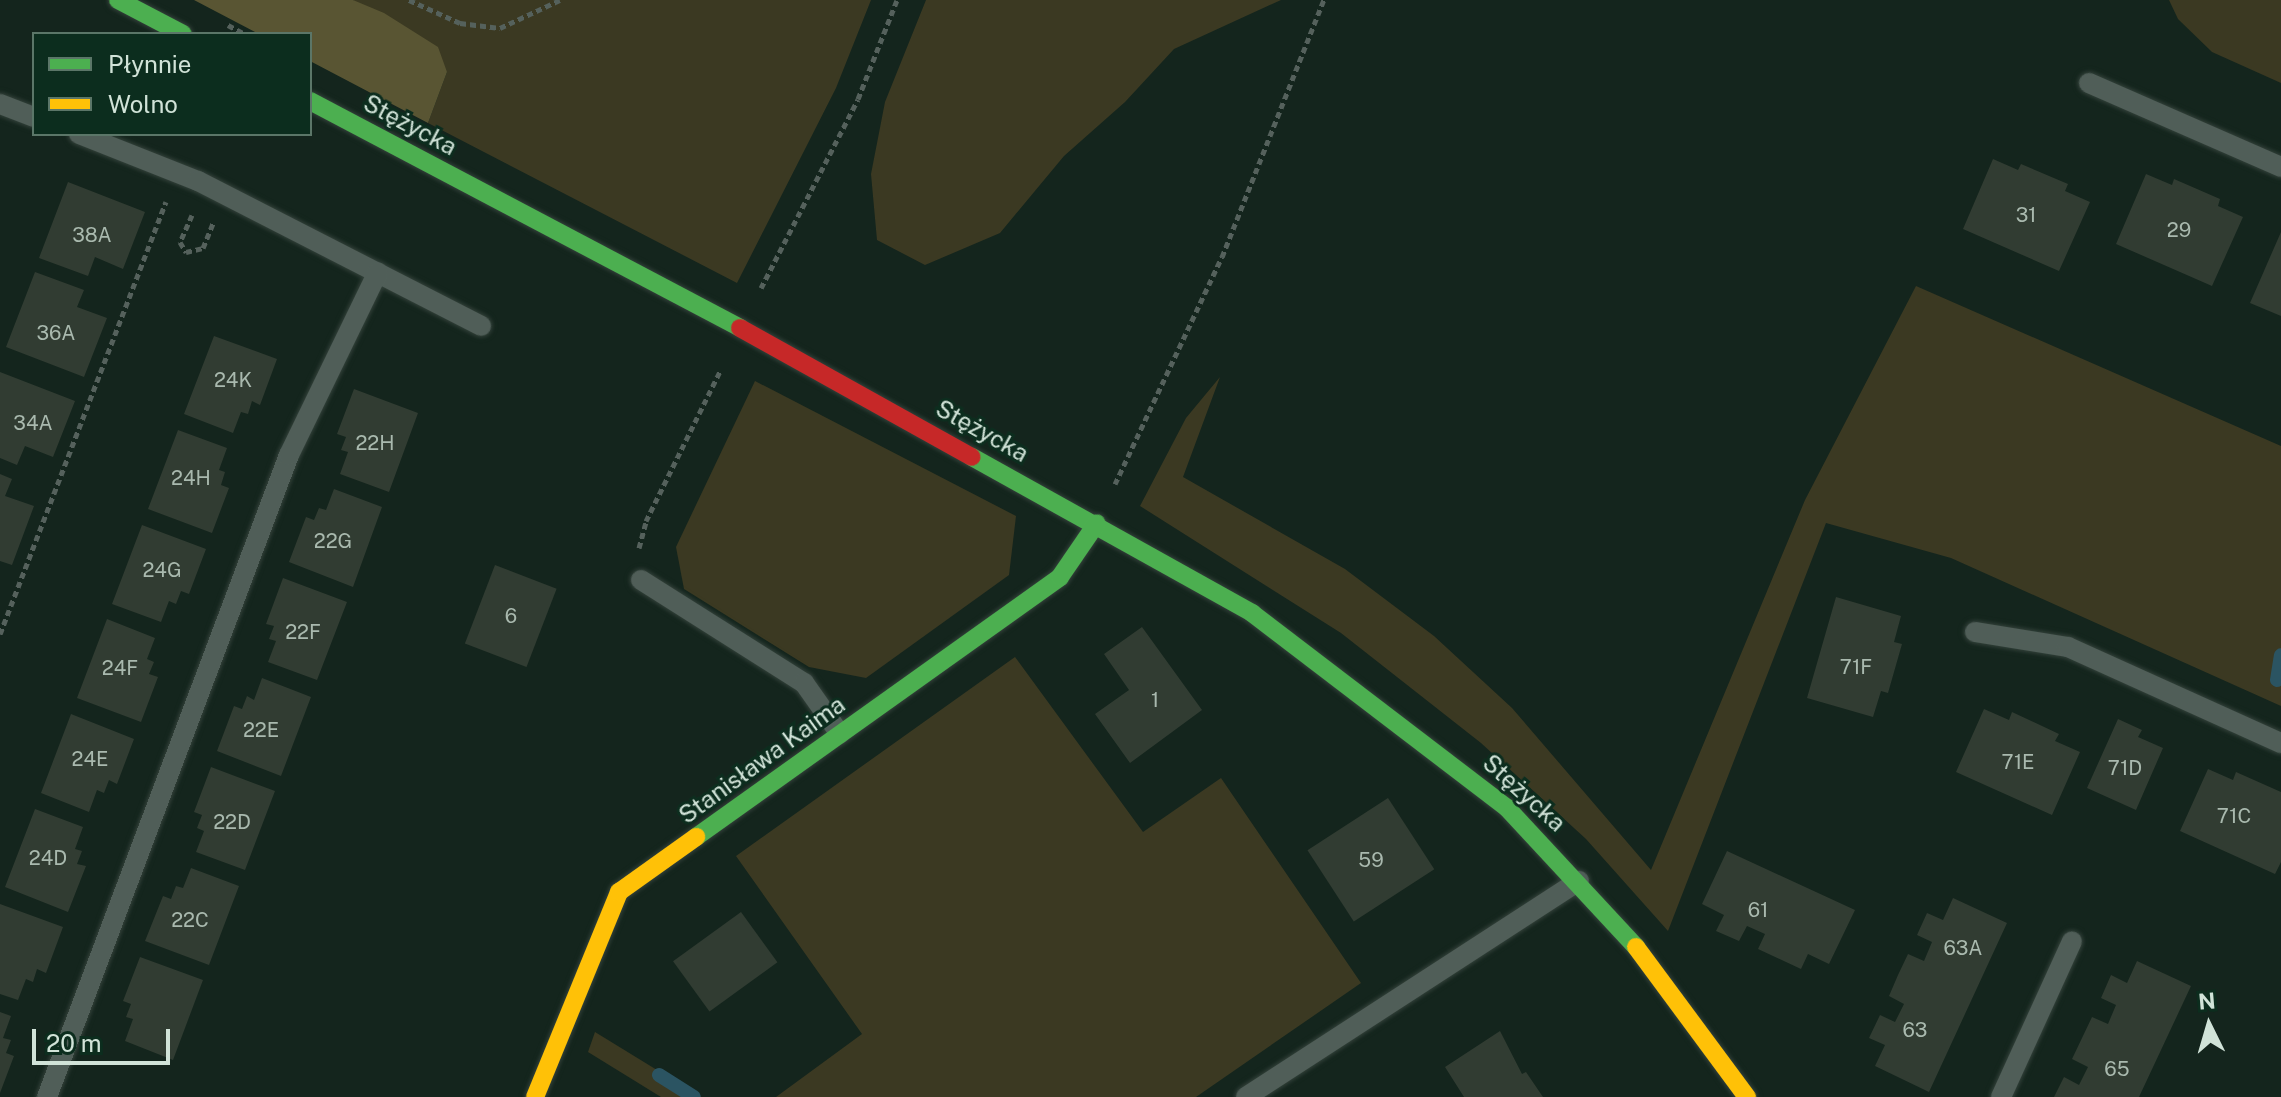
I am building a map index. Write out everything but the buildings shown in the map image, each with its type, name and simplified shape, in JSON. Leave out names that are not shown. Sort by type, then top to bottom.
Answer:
[{"type":"street","points":[[118,0],[179,32]]},
{"type":"street","name":"Stężycka","points":[[312,102],[740,328],[1097,523],[1252,613],[1396,719],[1507,808],[1579,881],[1662,978],[1747,1097]]},
{"type":"street","name":"Stanisława Kaima","points":[[535,1097],[619,892],[1060,577],[1097,523]]},
{"type":"lane","points":[[2089,83],[2281,167]]},
{"type":"lane","points":[[0,104],[32,116]]},
{"type":"lane","points":[[84,136],[198,181],[481,326]]},
{"type":"lane","points":[[47,1097],[289,455],[378,272]]},
{"type":"lane","points":[[641,580],[804,683],[840,734]]},
{"type":"lane","points":[[1975,632],[2068,647],[2281,743]]},
{"type":"lane","points":[[1246,1097],[1579,881]]},
{"type":"lane","points":[[2001,1097],[2072,941]]},
{"type":"path","points":[[409,0],[460,23],[500,28],[560,0]]},
{"type":"path","points":[[641,580],[639,549],[646,521],[740,328],[858,99],[897,0]]},
{"type":"path","points":[[1097,523],[1222,257],[1324,0]]},
{"type":"path","points":[[0,634],[166,202],[153,197]]},
{"type":"shaded area","points":[[194,0],[353,0],[384,13],[438,47],[447,72],[428,123],[312,62],[312,32],[255,32]]},
{"type":"shaded area","points":[[353,0],[871,0],[836,88],[737,283],[428,123],[447,72]]},
{"type":"shaded area","points":[[926,0],[1281,0],[1174,49],[1125,102],[1064,156],[1000,233],[925,265],[877,240],[871,174],[885,102]]},
{"type":"shaded area","points":[[2169,0],[2281,0],[2281,83],[2212,52],[2178,19]]},
{"type":"shaded area","points":[[1916,286],[2281,446],[2281,706],[1951,558],[1826,523],[1668,931],[1586,839],[1481,743],[1341,633],[1140,506],[1186,418],[1220,377],[1183,477],[1345,569],[1434,636],[1512,708],[1651,870],[1805,500]]},
{"type":"shaded area","points":[[755,381],[1016,516],[1009,575],[866,678],[809,667],[684,589],[676,547]]},
{"type":"shaded area","points":[[1015,657],[1143,832],[1221,778],[1361,983],[1196,1097],[776,1097],[862,1034],[736,856]]},
{"type":"shaded area","points":[[595,1032],[701,1097],[661,1097],[588,1052]]},
{"type":"waterway","points":[[2277,680],[2281,655]]},
{"type":"waterway","points":[[659,1075],[694,1097]]},
{"type":"traffic: fast","points":[[118,0],[179,32]]},
{"type":"traffic: fast","points":[[312,102],[740,328]]},
{"type":"traffic: fast","points":[[972,457],[1252,613],[1507,808],[1636,947]]},
{"type":"traffic: fast","points":[[696,837],[1060,577],[1097,523]]},
{"type":"traffic: slow","points":[[535,1097],[619,892],[696,837]]},
{"type":"traffic: slow","points":[[1636,947],[1747,1097]]},
{"type":"traffic: jam","points":[[740,328],[972,457]]}]
